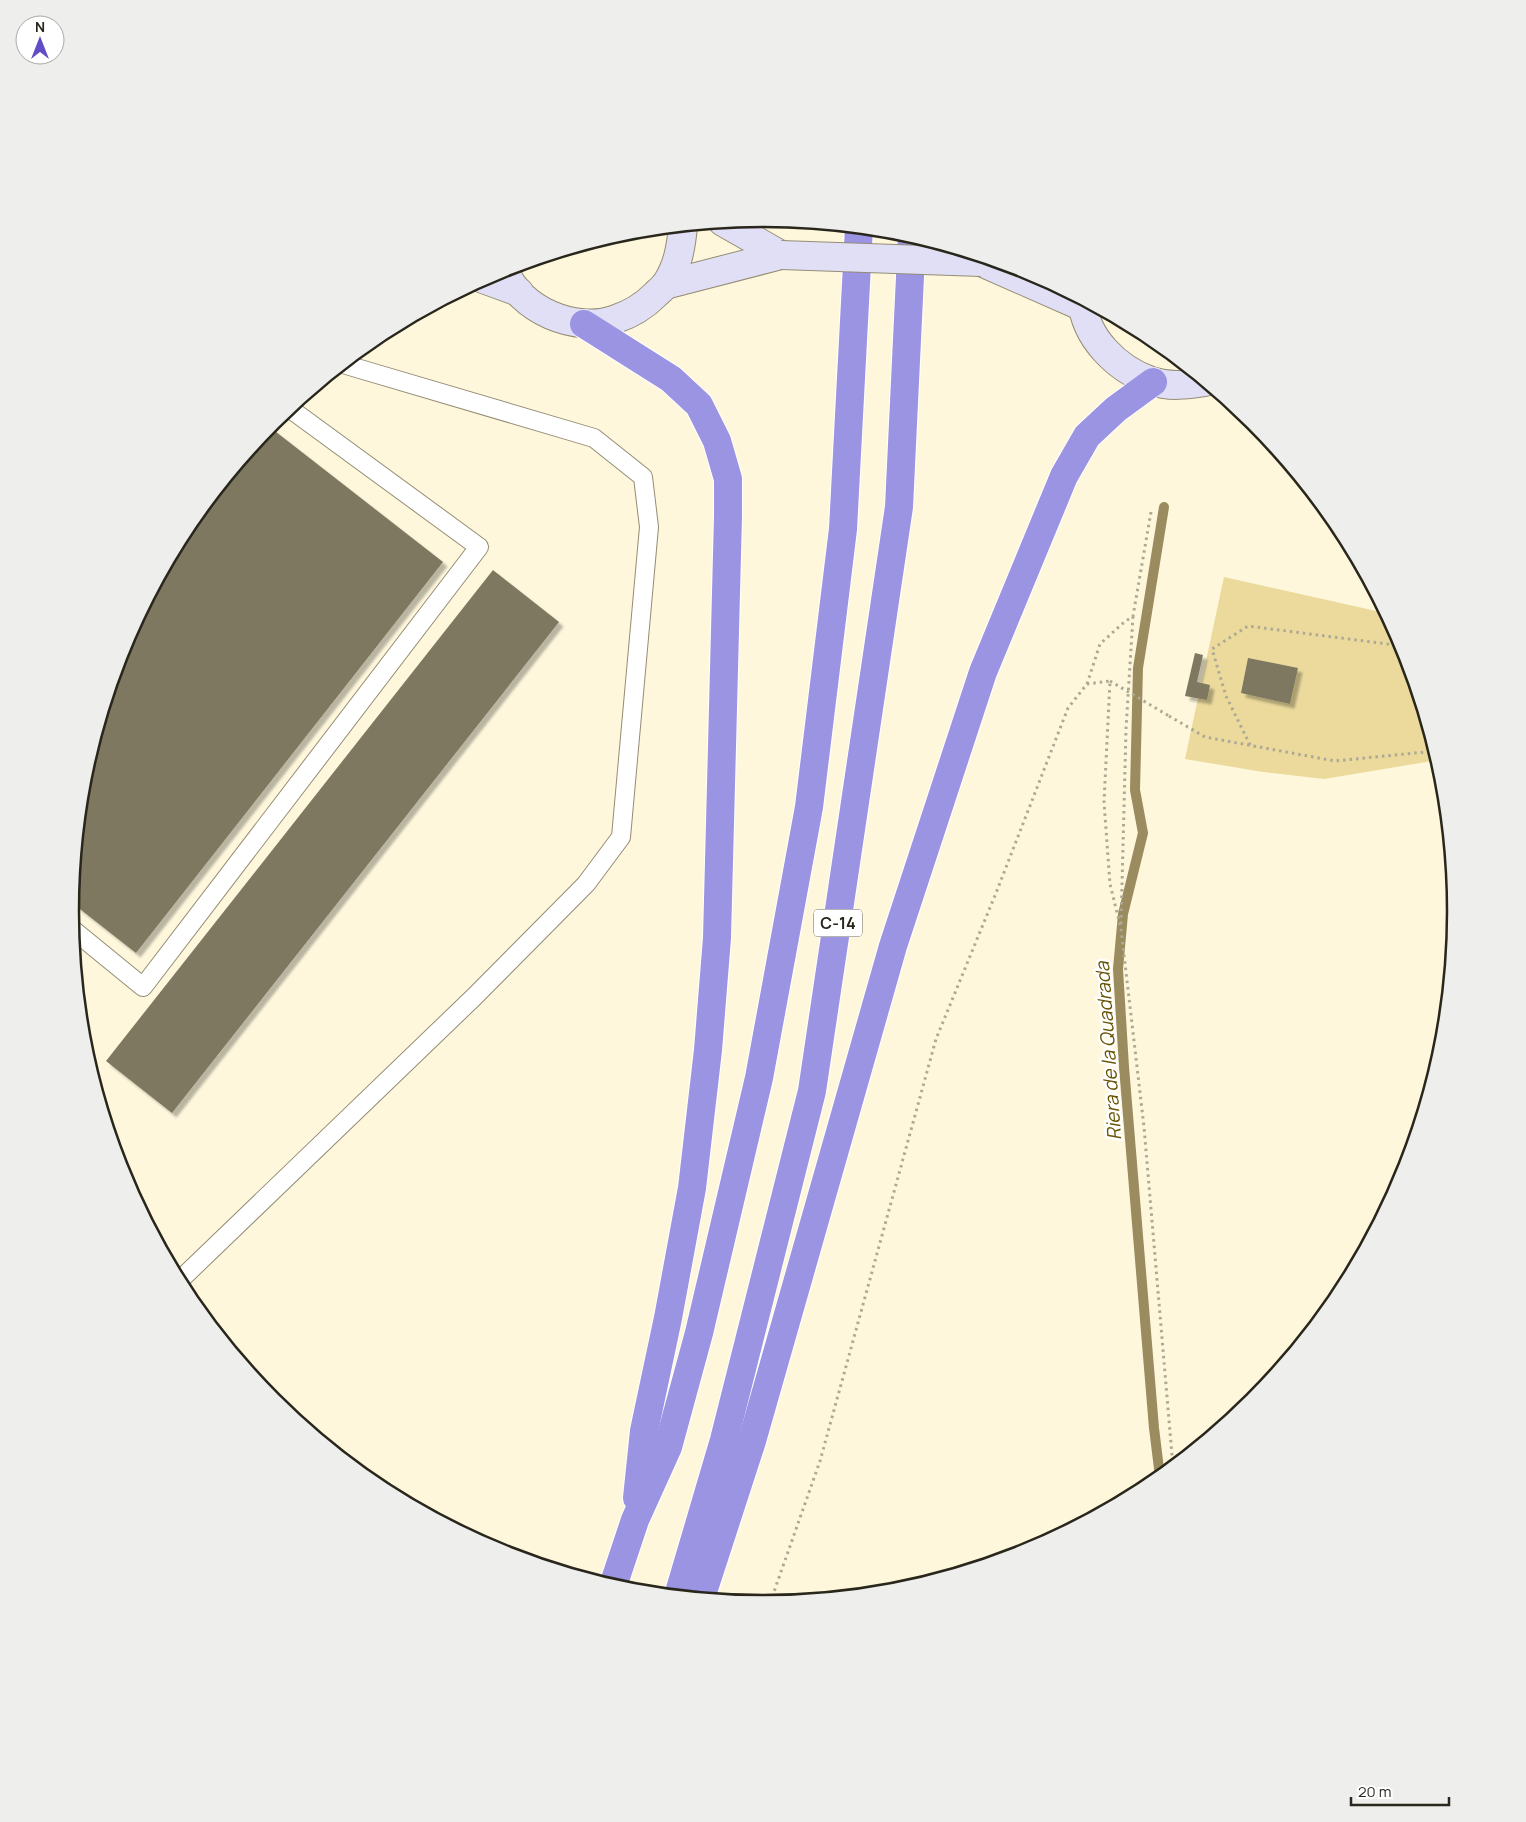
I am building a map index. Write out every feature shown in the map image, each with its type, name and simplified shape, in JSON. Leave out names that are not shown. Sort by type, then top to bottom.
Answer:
[{"type":"highway","name":"C-14","points":[[615,1579],[635,1520],[668,1447],[699,1333],[759,1078],[810,807],[843,530],[859,234]]},
{"type":"highway","name":"C-14","points":[[680,1590],[724,1440],[812,1091],[899,507],[912,244]]},
{"type":"highway","points":[[584,324],[672,379],[699,405],[718,441],[728,479],[717,938],[708,1050],[692,1188],[668,1318],[644,1431],[635,1520]]},
{"type":"highway","points":[[703,1592],[752,1441],[893,946],[983,672],[1064,476],[1087,436],[1116,409],[1153,382]]},
{"type":"main road","points":[[733,228],[781,255]]},
{"type":"main road","points":[[507,277],[527,301],[554,317],[584,324],[615,320],[643,306],[665,285],[679,257],[682,232]]},
{"type":"main road","points":[[665,285],[781,255],[975,261]]},
{"type":"main road","points":[[493,283],[519,292]]},
{"type":"main road","points":[[1083,306],[1092,332],[1107,354],[1128,371],[1153,382],[1180,386],[1198,383]]},
{"type":"lane","points":[[185,1276],[488,983],[586,884],[621,837],[649,527],[643,477],[594,438],[349,366]]},
{"type":"lane","points":[[80,935],[143,987],[479,547],[295,412]]},
{"type":"path","points":[[1121,929],[1126,729],[1133,616],[1151,512]]},
{"type":"path","points":[[773,1595],[820,1461],[936,1038],[1068,708],[1087,684],[1100,644],[1133,616]]},
{"type":"path","points":[[1250,746],[1226,696],[1212,648],[1248,626],[1393,645]]},
{"type":"path","points":[[1087,684],[1110,681],[1205,737],[1250,746],[1336,761],[1428,752]]},
{"type":"path","points":[[1110,681],[1104,802],[1110,884],[1121,929],[1144,1127],[1172,1459]]},
{"type":"shaded area","points":[[1224,577],[1379,612],[1411,691],[1430,761],[1324,779],[1263,772],[1185,759]]},
{"type":"building","points":[[275,431],[443,562],[136,953],[79,908],[80,866],[85,822],[102,734],[115,691],[131,649],[149,608],[170,569],[220,494]]},
{"type":"building","points":[[493,570],[559,622],[172,1113],[106,1061]]},
{"type":"building","points":[[1195,653],[1203,655],[1197,682],[1210,685],[1207,700],[1185,696]]},
{"type":"building","points":[[1248,658],[1298,668],[1290,704],[1241,693]]},
{"type":"waterway","name":"Riera de la Quadrada","points":[[1159,1469],[1124,1067],[1118,969],[1123,914],[1143,833],[1135,790],[1138,668],[1164,507]]}]
